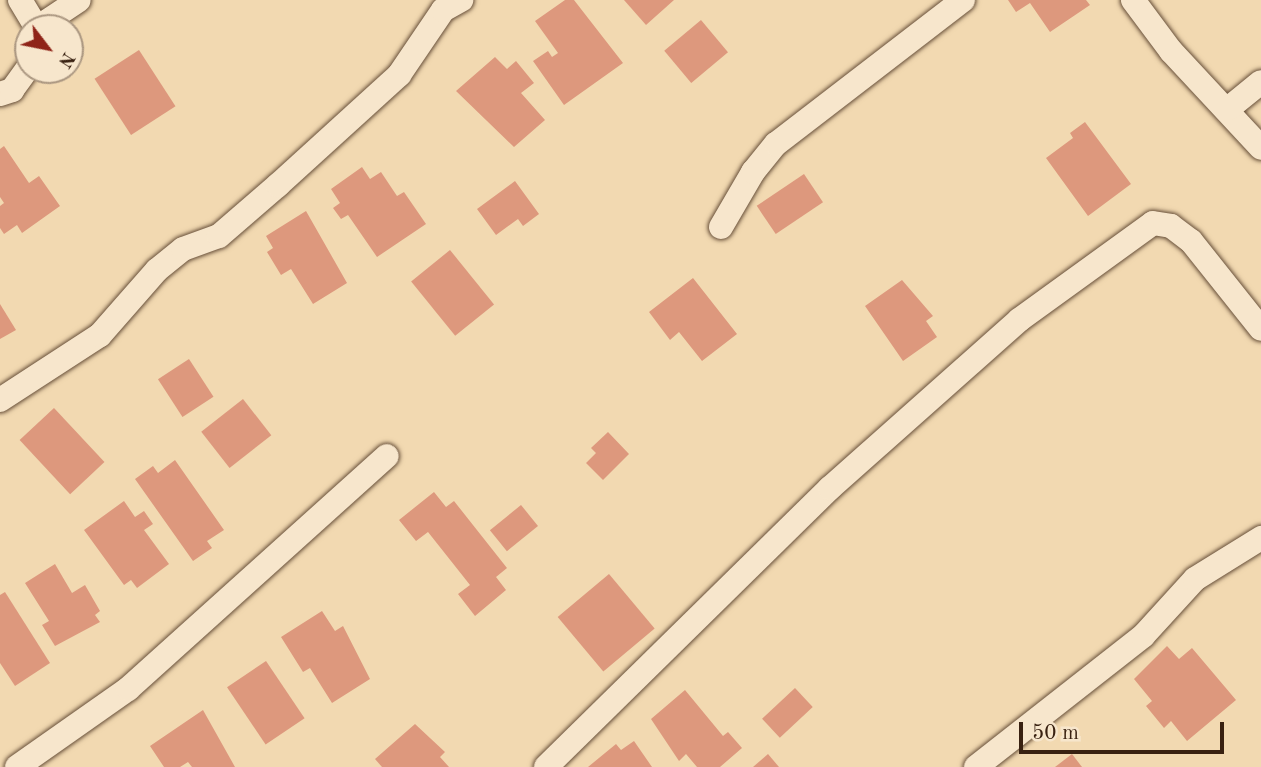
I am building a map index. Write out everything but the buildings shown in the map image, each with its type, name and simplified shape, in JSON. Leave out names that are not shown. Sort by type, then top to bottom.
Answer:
[{"type":"street","points":[[58,14],[79,0]]},
{"type":"street","points":[[0,400],[100,335],[157,270],[183,249],[219,236],[268,194],[399,75],[443,10],[461,0]]},
{"type":"street","points":[[722,227],[753,173],[776,144],[963,0]]},
{"type":"street","points":[[1133,0],[1171,51],[1229,108],[1261,148]]},
{"type":"street","points":[[1229,108],[1261,82]]},
{"type":"street","points":[[0,94],[12,90],[16,84]]},
{"type":"street","points":[[546,767],[830,488],[1019,320],[1153,223],[1171,226],[1191,241],[1261,329]]},
{"type":"street","points":[[17,767],[128,689],[387,456]]},
{"type":"street","points":[[976,767],[1143,636],[1195,579],[1261,538]]}]
